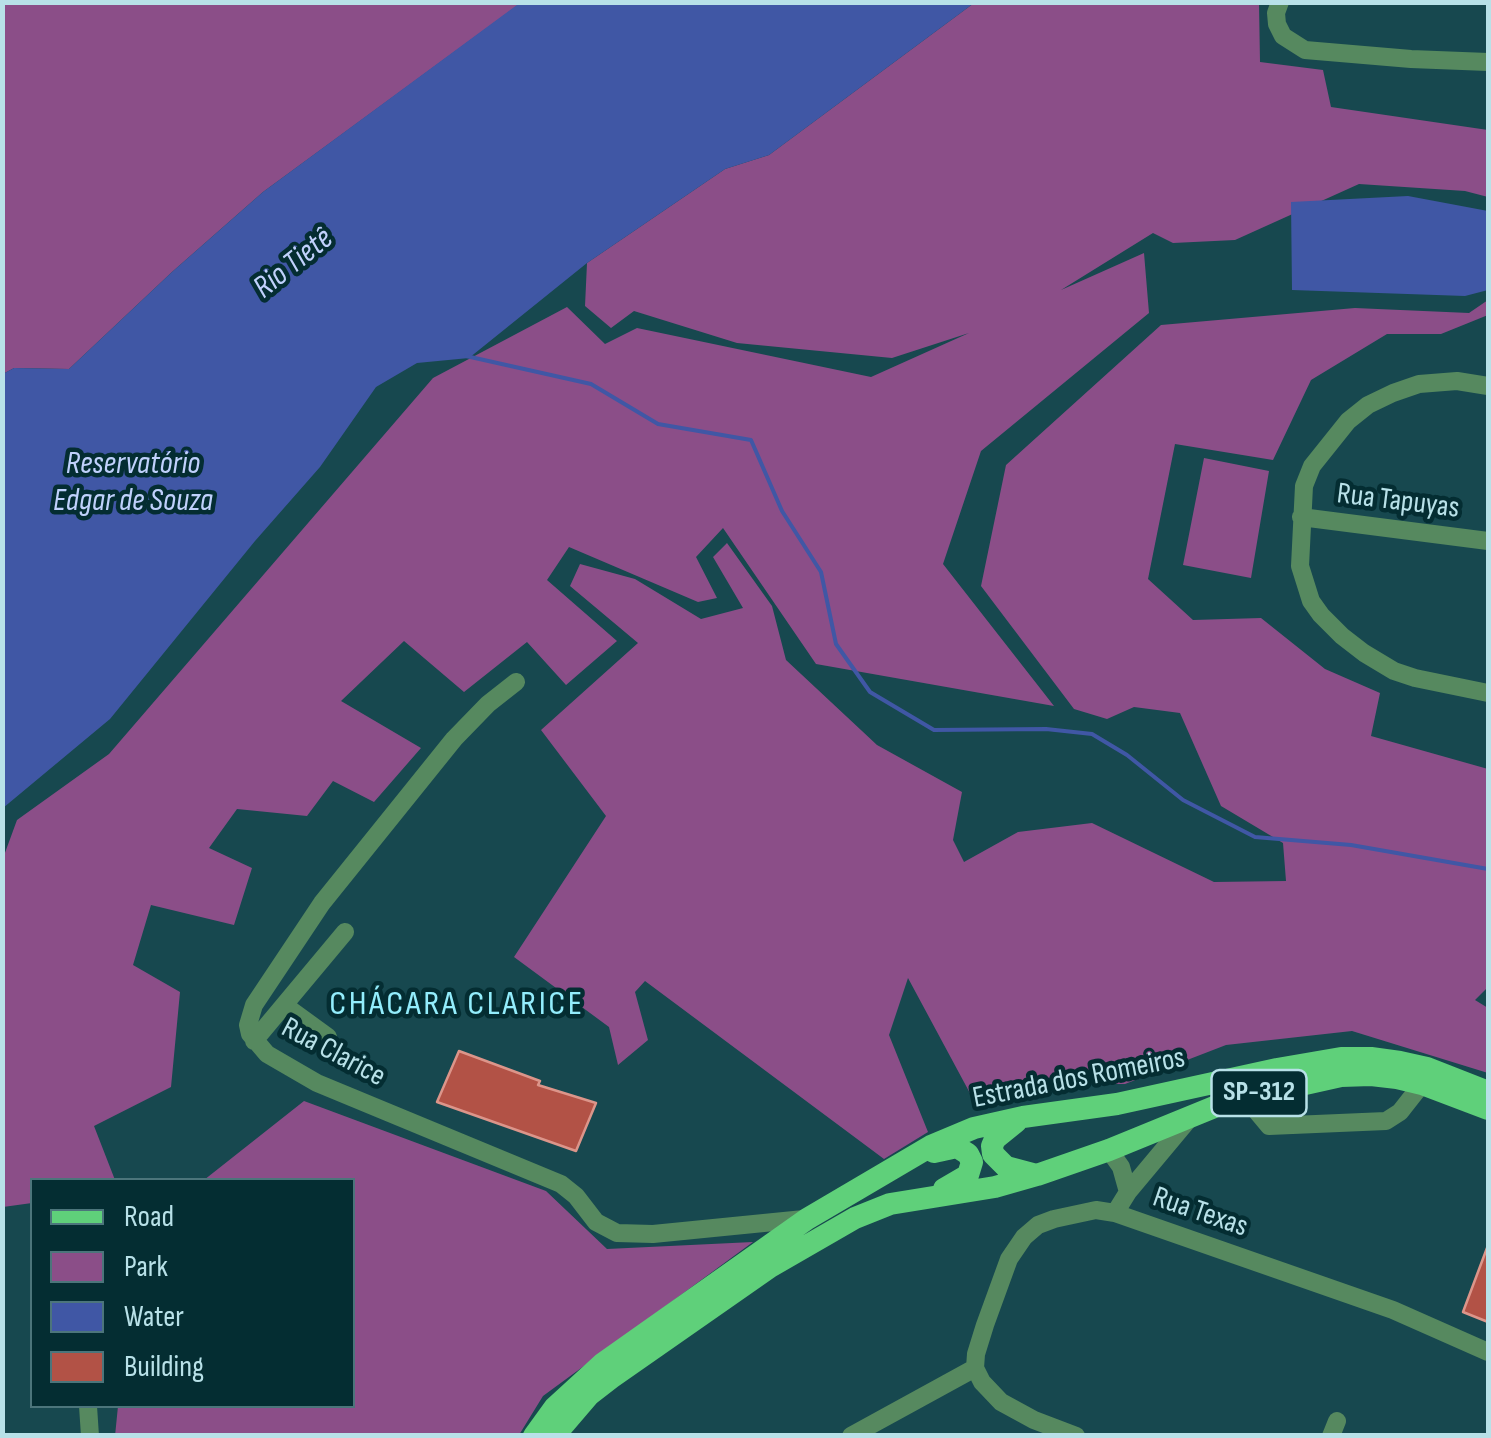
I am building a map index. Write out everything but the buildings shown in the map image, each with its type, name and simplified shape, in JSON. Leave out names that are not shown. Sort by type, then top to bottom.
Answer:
[{"type":"main road","name":"Estrada dos Romeiros","points":[[534,1436],[555,1407],[602,1364],[807,1219],[931,1146],[974,1128],[1117,1104],[1341,1058],[1400,1062],[1488,1092]]},
{"type":"main road","name":"Estrada dos Romeiros","points":[[554,1436],[590,1395],[611,1378],[786,1257],[855,1218],[890,1204],[995,1187],[1109,1150],[1244,1096],[1341,1076],[1370,1075],[1422,1084],[1488,1109]]},
{"type":"main road","points":[[1023,1117],[994,1139],[993,1154],[1006,1167],[1037,1175]]},
{"type":"main road","points":[[912,1158],[957,1148],[968,1154],[972,1162],[968,1176],[932,1196]]},
{"type":"street","points":[[1280,2],[1276,13],[1283,36],[1305,50],[1488,62]]},
{"type":"street","points":[[1488,386],[1458,382],[1419,384],[1368,405],[1348,421],[1312,466],[1304,486],[1300,566],[1311,601],[1342,636],[1394,671],[1488,693]]},
{"type":"street","name":"Rua Tapuyas","points":[[1301,517],[1488,541]]},
{"type":"street","name":"Rua Clarice","points":[[516,682],[454,738],[322,903],[254,1005],[248,1025],[254,1041],[267,1054],[317,1083],[561,1184],[596,1222],[617,1233],[653,1234],[807,1219]]},
{"type":"street","points":[[254,1041],[344,932]]},
{"type":"street","points":[[284,1005],[328,1037]]},
{"type":"street","points":[[1244,1096],[1269,1126],[1386,1121],[1400,1112],[1422,1084]]},
{"type":"street","points":[[1115,1212],[1192,1115]]},
{"type":"street","points":[[1109,1150],[1120,1167],[1128,1192]]},
{"type":"street","name":"Rua Texas","points":[[975,1368],[997,1292],[1024,1237],[1038,1225],[1054,1219],[1096,1210],[1115,1212],[1393,1310],[1488,1352]]},
{"type":"street","points":[[852,1436],[975,1368],[1000,1402],[1076,1436]]},
{"type":"street","points":[[88,1408],[90,1436]]},
{"type":"green space","points":[[3,3],[521,3],[263,192],[69,369],[14,368],[3,374]]},
{"type":"green space","points":[[974,3],[1259,3],[1260,62],[1323,70],[1331,107],[1488,130],[1488,197],[1465,191],[1359,184],[1235,240],[1173,243],[1153,233],[1061,290],[1144,253],[1149,313],[981,451],[943,564],[1054,706],[816,664],[723,528],[696,557],[717,598],[698,602],[569,547],[547,580],[617,641],[566,685],[527,642],[464,692],[404,641],[341,701],[421,748],[374,802],[333,781],[307,816],[237,809],[209,848],[252,868],[234,925],[151,905],[133,965],[180,992],[171,1087],[94,1126],[114,1178],[30,1178],[30,1203],[3,1207],[2,861],[17,820],[109,754],[433,378],[567,307],[605,344],[637,328],[871,377],[969,333],[892,358],[737,343],[634,311],[611,328],[585,306],[587,263],[725,169],[769,155]]},
{"type":"green space","points":[[1488,300],[1488,315],[1441,334],[1387,334],[1311,380],[1273,460],[1175,444],[1148,579],[1193,620],[1261,618],[1325,669],[1380,693],[1371,736],[1488,769],[1488,987],[1475,1000],[1488,1008],[1488,1073],[1352,1031],[1226,1045],[1125,1084],[1081,1084],[979,1110],[908,978],[889,1035],[928,1132],[884,1159],[645,981],[635,992],[648,1040],[618,1065],[609,1027],[514,957],[606,816],[541,730],[638,643],[570,586],[580,564],[635,579],[701,619],[743,608],[713,557],[727,543],[772,606],[786,660],[877,745],[962,792],[953,840],[964,862],[1018,832],[1092,823],[1214,882],[1286,881],[1283,843],[1221,806],[1180,713],[1134,707],[1107,719],[1074,709],[981,586],[1006,465],[1161,325],[1355,308],[1469,313]]},
{"type":"green space","points":[[1204,458],[1269,471],[1251,578],[1183,565]]},
{"type":"green space","points":[[304,1101],[546,1191],[607,1249],[753,1242],[543,1396],[519,1435],[115,1436],[118,1408],[355,1408],[355,1178],[207,1178]]},
{"type":"water","name":"Reservatório Edgar de Souza","points":[[521,2],[974,3],[769,155],[725,169],[587,263],[469,358],[417,363],[376,387],[320,467],[110,719],[3,808],[3,374],[14,368],[69,369],[263,192]]},
{"type":"water","points":[[1408,196],[1488,211],[1488,290],[1465,296],[1292,290],[1291,202]]},
{"type":"waterway","points":[[466,356],[591,384],[658,424],[751,440],[782,511],[821,572],[836,644],[870,692],[934,730],[1046,729],[1092,734],[1127,755],[1183,800],[1255,837],[1351,845],[1488,869]]},
{"type":"district","name":"CHÁCARA CLARICE","points":[[457,1005]]},
{"type":"water label","name":"Rio Tietê","points":[[294,264]]}]
